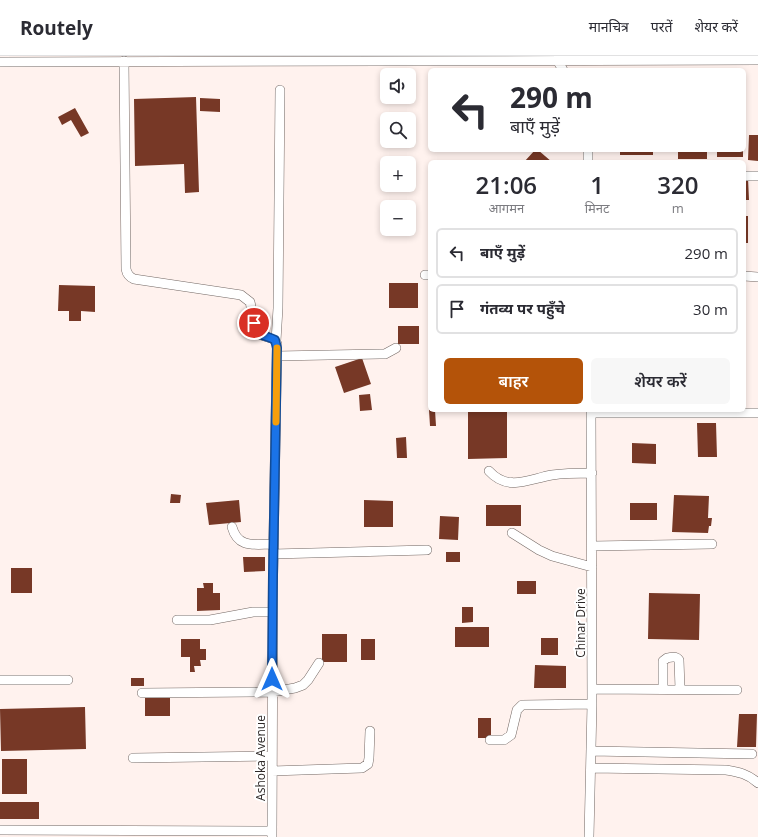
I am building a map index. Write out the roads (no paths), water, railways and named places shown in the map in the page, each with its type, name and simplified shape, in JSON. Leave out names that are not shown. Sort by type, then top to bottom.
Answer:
[{"type":"street","points":[[0,62],[338,58],[511,58],[557,60],[668,58],[758,60]]},
{"type":"street","points":[[119,60],[127,274],[134,279],[241,295],[250,302],[257,332],[271,338],[276,342]]},
{"type":"street","points":[[557,60],[562,68]]},
{"type":"street","name":"Ashoka Avenue","points":[[272,834],[272,612],[278,356],[276,342],[278,308],[280,90]]},
{"type":"street","points":[[746,176],[758,176]]},
{"type":"street","points":[[746,276],[758,277]]},
{"type":"street","points":[[278,356],[385,354],[396,348]]},
{"type":"street","points":[[591,412],[758,413]]},
{"type":"street","name":"Chinar Drive","points":[[590,837],[592,704],[591,412]]},
{"type":"street","points":[[489,470],[498,479],[518,483],[562,474],[592,473]]},
{"type":"street","points":[[232,527],[240,542],[251,544],[273,544]]},
{"type":"street","points":[[512,533],[539,550],[552,556],[592,567]]},
{"type":"street","points":[[592,546],[712,544]]},
{"type":"street","points":[[273,554],[427,550]]},
{"type":"street","points":[[177,620],[210,620],[253,612],[272,612]]},
{"type":"street","points":[[663,690],[663,661],[667,658],[674,657],[679,660],[680,689]]},
{"type":"street","points":[[142,694],[272,692],[295,688],[303,685],[308,680],[318,663]]},
{"type":"street","points":[[0,680],[68,680]]},
{"type":"street","points":[[592,689],[736,690]]},
{"type":"street","points":[[490,740],[504,740],[511,735],[517,710],[522,705],[592,704]]},
{"type":"street","points":[[272,771],[362,768],[368,764],[370,731]]},
{"type":"street","points":[[591,751],[752,754]]},
{"type":"street","points":[[133,758],[272,756]]},
{"type":"street","points":[[591,768],[726,770],[741,772],[752,777],[758,783]]},
{"type":"street","points":[[0,830],[272,834]]}]
